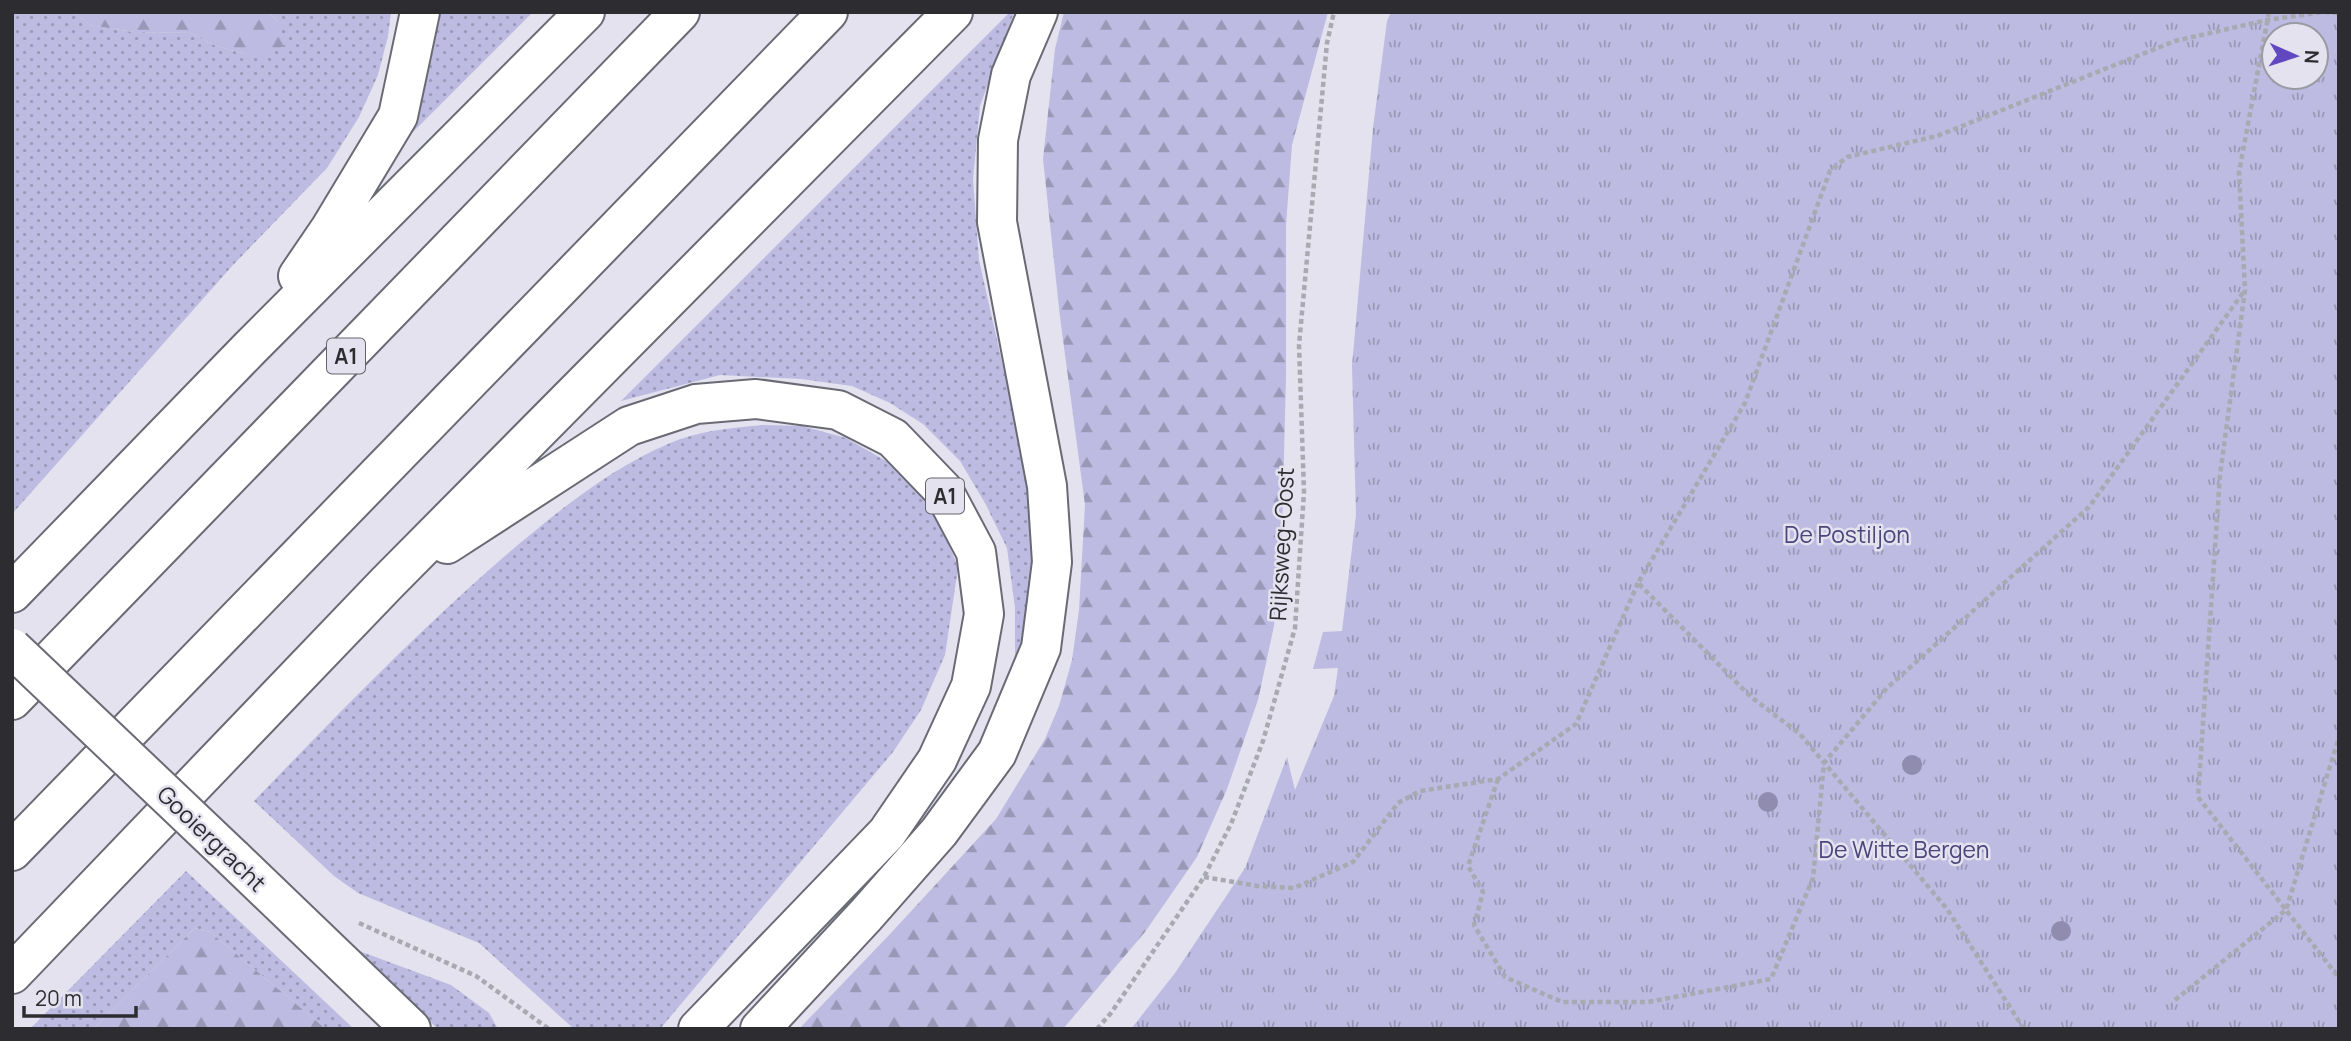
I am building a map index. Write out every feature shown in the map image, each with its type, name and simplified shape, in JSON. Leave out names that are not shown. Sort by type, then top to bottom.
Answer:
[{"type":"main road","points":[[250,348],[330,229],[398,116],[420,12]]},
{"type":"main road","points":[[12,593],[250,348],[584,12]]},
{"type":"main road","name":"A1","points":[[12,700],[680,12]]},
{"type":"main road","points":[[12,851],[828,12]]},
{"type":"main road","name":"A1","points":[[12,974],[387,583],[953,12]]},
{"type":"main road","points":[[760,1029],[939,832],[997,753],[1041,648],[1052,562],[1047,486],[998,222],[998,140],[1012,75],[1038,12]]},
{"type":"main road","name":"A1","points":[[387,583],[629,426],[696,404],[755,399],[838,410],[893,438],[943,491],[976,552],[984,614],[971,686],[949,736],[937,760],[887,833],[698,1029]]},
{"type":"main road","name":"Gooiergracht","points":[[12,648],[411,1029]]},
{"type":"path","name":"Rijksweg-Oost","points":[[1097,1029],[1111,1013],[1204,877],[1231,824],[1263,741],[1295,628],[1304,492],[1299,345],[1327,43],[1334,12]]},
{"type":"path","points":[[2269,12],[2239,172],[2245,290],[2220,475],[2198,797],[2339,978]]},
{"type":"path","points":[[1204,877],[1258,886],[1294,888],[1353,862],[1398,803],[1420,792],[1497,779],[1576,724],[1638,583],[1745,403],[1830,170],[1847,157],[1937,136],[2175,41],[2267,20],[2323,12],[2339,13]]},
{"type":"path","points":[[1497,779],[1468,866],[1483,892],[1474,925],[1505,977],[1562,1002],[1648,1002],[1771,979],[1813,878],[1824,763],[1887,688],[2089,508],[2245,290]]},
{"type":"path","points":[[1638,583],[1751,697],[1800,734],[1947,909],[2024,1029]]},
{"type":"path","points":[[2175,1000],[2286,910],[2339,737]]},
{"type":"path","points":[[356,922],[476,976],[549,1029]]},
{"type":"green space","points":[[12,12],[73,12],[90,25],[133,32],[191,33],[216,46],[246,54],[271,54],[278,22],[268,12],[391,12],[378,75],[359,117],[327,168],[233,265],[12,514]]},
{"type":"green space","points":[[73,12],[268,12],[278,22],[286,44],[271,54],[246,54],[216,46],[191,33],[133,32],[90,25]]},
{"type":"green space","points":[[433,12],[533,12],[388,157]]},
{"type":"green space","points":[[1010,12],[1014,12],[980,106],[973,179],[979,260],[1009,393],[1028,497],[1033,543],[1033,602],[1027,637],[1015,663],[1015,608],[1007,548],[960,461],[923,424],[890,403],[852,386],[801,379],[720,375],[621,401]]},
{"type":"green space","points":[[1064,12],[1328,12],[1292,145],[1286,225],[1282,533],[1274,626],[1258,700],[1227,789],[1197,857],[1145,932],[1063,1029],[799,1029],[996,819],[1045,739],[1059,706],[1072,660],[1079,610],[1085,505],[1060,317],[1043,159],[1055,49]]},
{"type":"green space","name":"De Postiljon","points":[[1391,12],[2339,12],[2339,1029],[1131,1029],[1175,973],[1245,868],[1287,757],[1295,790],[1334,696],[1338,668],[1313,669],[1323,632],[1342,631],[1356,515],[1352,366],[1373,128],[1387,21]]},
{"type":"green space","points":[[762,425],[802,426],[846,438],[891,464],[921,494],[944,531],[958,568],[945,655],[921,710],[893,752],[660,1029],[574,1029],[479,943],[358,893],[334,876],[254,801],[346,706],[441,614],[506,555],[603,479],[646,455],[690,436]]},
{"type":"green space","points":[[186,871],[354,1029],[326,1029],[210,932],[195,928],[93,1029],[30,1029]]},
{"type":"green space","points":[[195,928],[210,932],[326,1029],[93,1029]]},
{"type":"green space","points":[[354,949],[451,985],[489,1013],[498,1029],[438,1029]]},
{"type":"park label","name":"De Witte Bergen","points":[[1904,849]]}]
